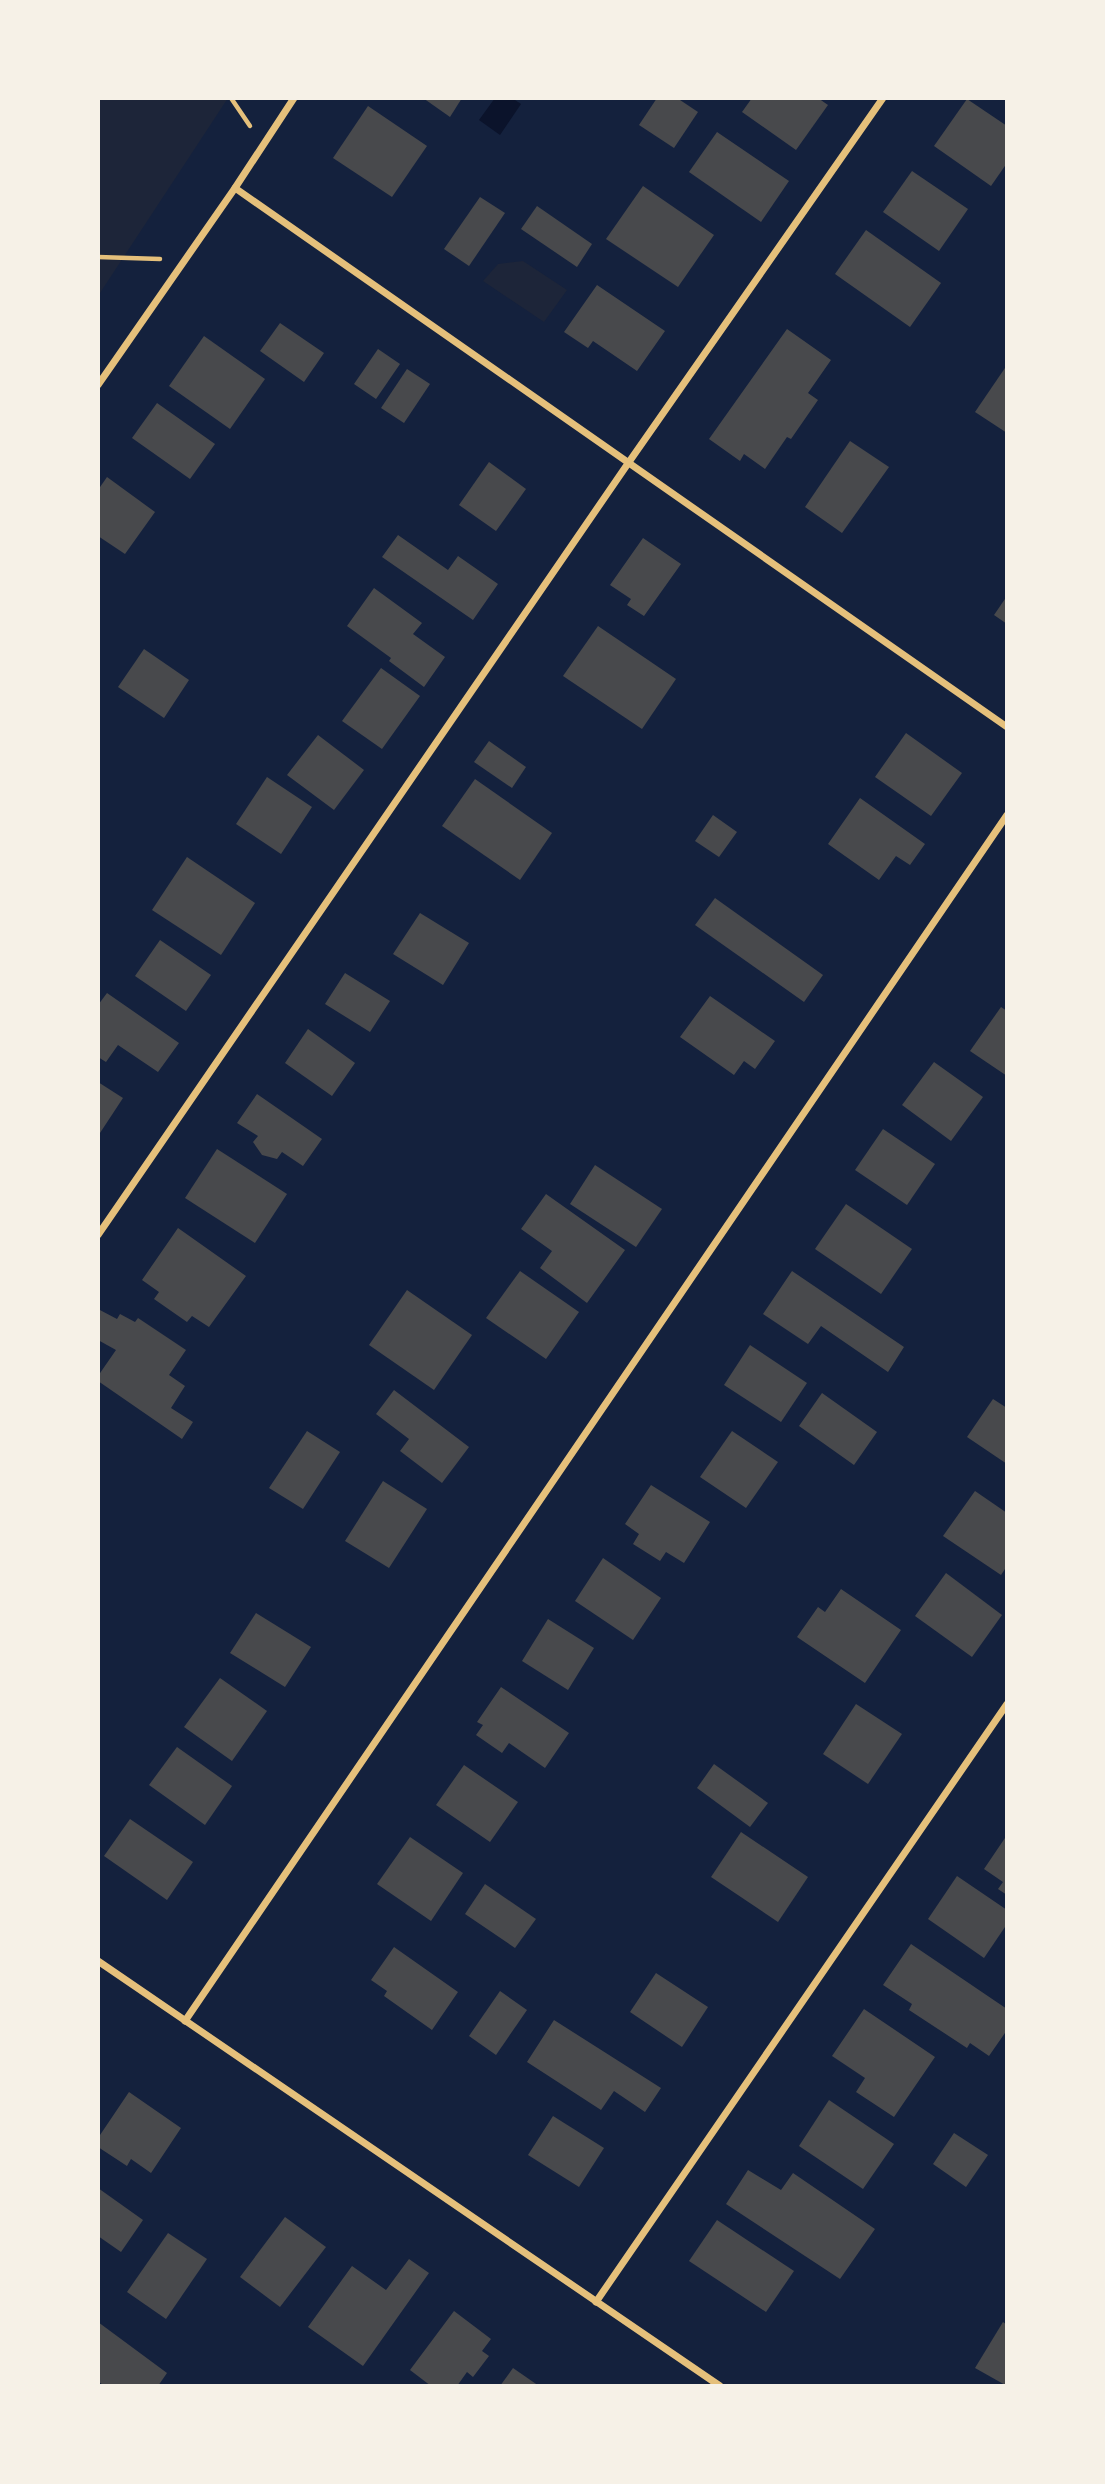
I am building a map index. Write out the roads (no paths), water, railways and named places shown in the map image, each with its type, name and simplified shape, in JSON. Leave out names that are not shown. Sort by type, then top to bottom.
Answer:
[{"type":"street","points":[[98,385],[294,98]]},
{"type":"street","points":[[98,1235],[883,98]]},
{"type":"street","points":[[235,188],[1007,727]]},
{"type":"street","points":[[186,2021],[1007,815]]},
{"type":"street","points":[[596,2302],[1007,1704]]},
{"type":"street","points":[[98,1961],[720,2386]]}]
